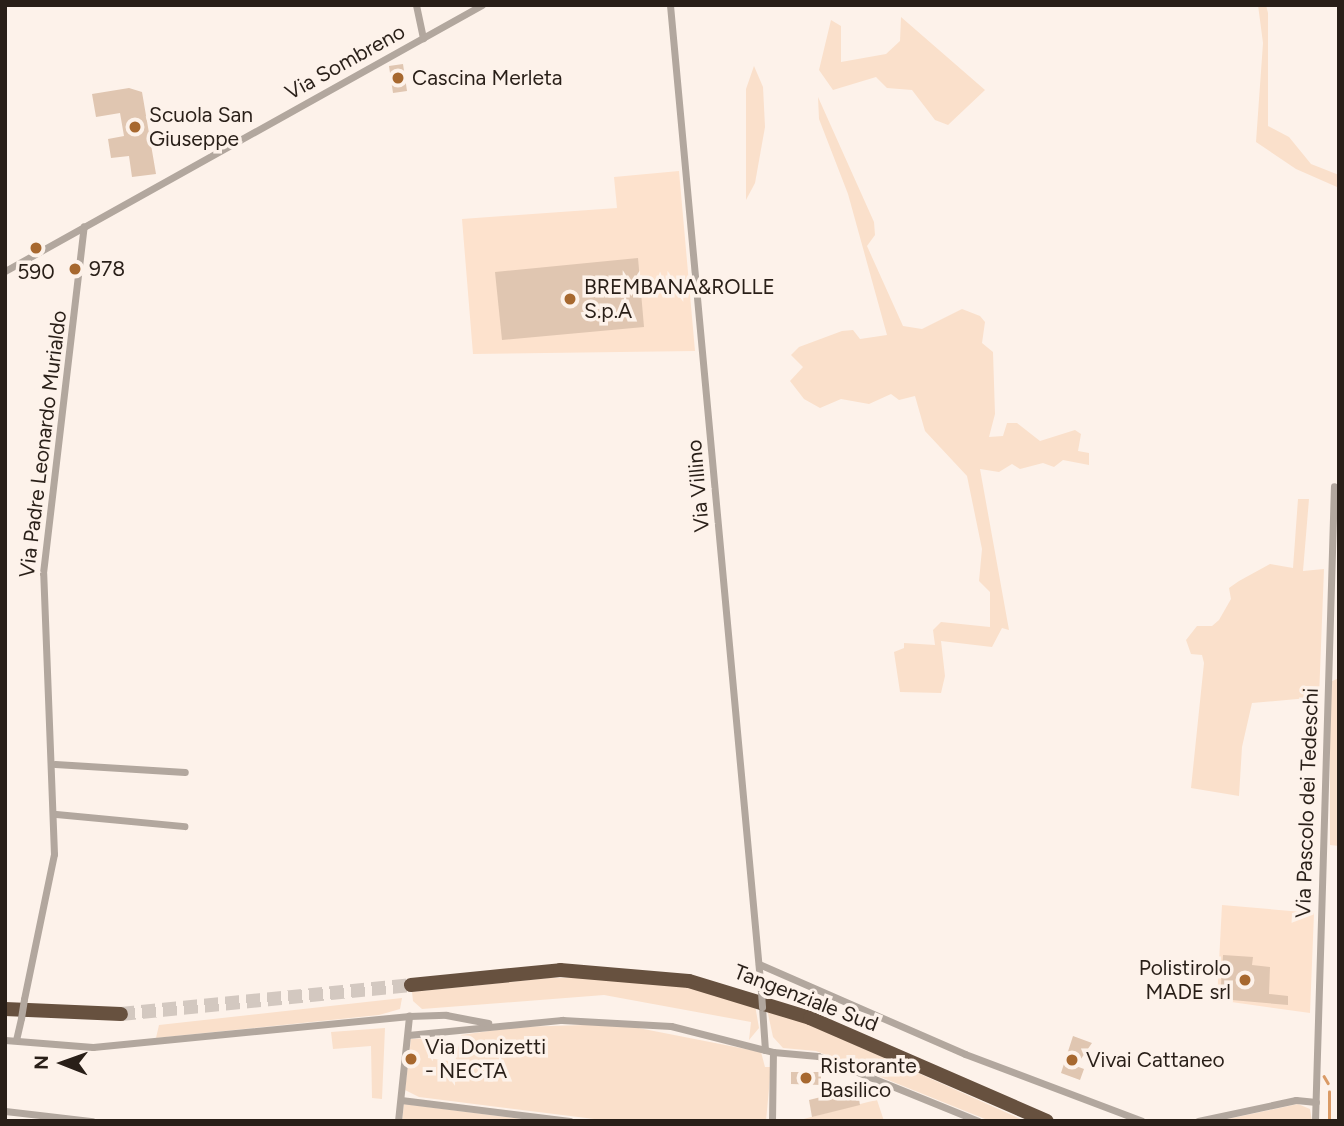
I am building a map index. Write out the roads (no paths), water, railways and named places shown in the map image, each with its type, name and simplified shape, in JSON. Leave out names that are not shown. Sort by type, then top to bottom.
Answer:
[{"type":"highway","name":"Tangenziale Sud","points":[[411,985],[560,970],[699,983],[810,1018],[1047,1121]]},
{"type":"highway","points":[[5,1009],[121,1014]]},
{"type":"street","points":[[416,5],[423,38]]},
{"type":"street","name":"Via Sombreno","points":[[5,271],[482,5]]},
{"type":"street","name":"Via Villino","points":[[670,5],[769,1051],[772,1121]]},
{"type":"street","name":"Via Padre Leonardo Murialdo","points":[[16,1040],[43,918],[56,814],[43,573],[84,226]]},
{"type":"street","name":"Via Pascolo dei Tedeschi","points":[[1315,1121],[1334,486]]},
{"type":"street","points":[[55,764],[186,772]]},
{"type":"street","points":[[56,814],[184,826]]},
{"type":"street","points":[[759,964],[965,1054],[1142,1121]]},
{"type":"street","points":[[5,1040],[93,1047],[409,1016],[446,1015],[497,1025]]},
{"type":"street","points":[[398,1121],[409,1016]]},
{"type":"street","points":[[408,1035],[497,1025],[632,1021],[769,1051],[818,1056],[978,1121]]},
{"type":"street","points":[[401,1100],[570,1121]]},
{"type":"street","points":[[1198,1121],[1296,1100],[1316,1102]]},
{"type":"street","points":[[5,1111],[92,1121]]},
{"type":"waterway","points":[[1324,1076],[1328,1083]]},
{"type":"waterway","points":[[1329,1092],[1329,1121]]},
{"type":"tunnel","points":[[121,1014],[411,985]]},
{"type":"place","name":"Cascina Merleta","points":[[398,78]]},
{"type":"place","name":"Scuola San Giuseppe","points":[[135,127]]},
{"type":"place","name":"590","points":[[36,248]]},
{"type":"place","name":"978","points":[[75,269]]},
{"type":"place","name":"BREMBANA&ROLLE S.p.A","points":[[570,299]]},
{"type":"place","name":"Polistirolo MADE srl","points":[[1245,980]]},
{"type":"place","name":"Via Donizetti - NECTA","points":[[411,1059]]},
{"type":"place","name":"Vivai Cattaneo","points":[[1072,1060]]},
{"type":"place","name":"Ristorante Basilico","points":[[806,1078]]}]
